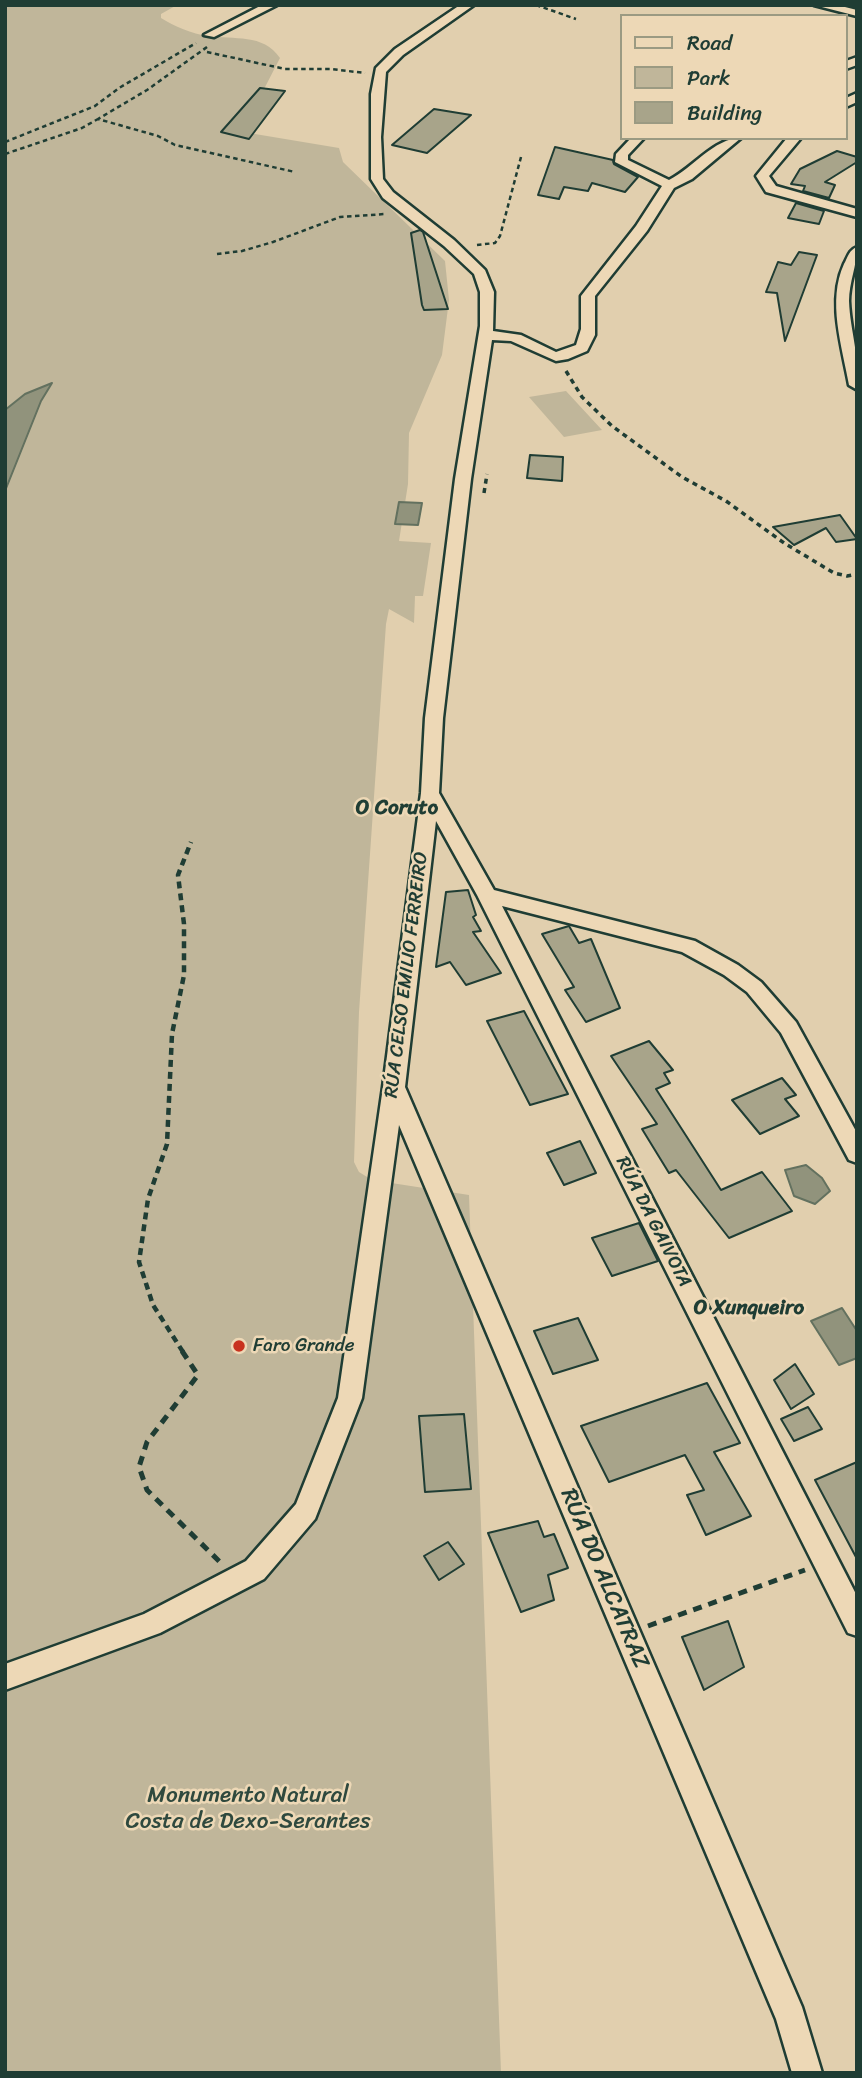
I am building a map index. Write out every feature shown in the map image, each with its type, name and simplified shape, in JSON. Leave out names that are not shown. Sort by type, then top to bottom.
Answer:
[{"type":"street","points":[[211,40],[271,5]]},
{"type":"street","points":[[380,75],[380,71],[399,52],[468,5]]},
{"type":"street","points":[[820,5],[857,13]]},
{"type":"street","name":"RÚA CELSO EMILIO FERREIRO","points":[[5,1677],[151,1624],[239,1581],[255,1570],[306,1511],[351,1398],[394,1087],[430,793],[434,718],[463,479],[486,335],[487,292],[480,273],[449,243],[388,195],[377,178],[375,136],[380,75]]},
{"type":"street","points":[[636,140],[622,154],[621,162],[669,185]]},
{"type":"street","points":[[486,335],[509,336],[548,356],[559,358],[569,356],[582,348],[588,341],[590,331],[586,304],[588,296],[642,228],[669,185],[687,176],[732,140]]},
{"type":"street","points":[[793,140],[781,150],[762,176],[771,189],[857,213]]},
{"type":"street","points":[[856,385],[842,303],[844,279],[857,251]]},
{"type":"street","name":"RÚA DA GAIVOTA","points":[[430,793],[487,895],[857,1624]]},
{"type":"street","points":[[487,895],[688,946],[754,987],[789,1028],[857,1154]]},
{"type":"street","name":"RÚA DO ALCATRAZ","points":[[394,1087],[791,2018],[807,2073]]},
{"type":"path","points":[[536,5],[576,19]]},
{"type":"path","points":[[5,155],[82,128],[147,90],[211,40]]},
{"type":"path","points":[[5,142],[95,106],[119,88],[211,40]]},
{"type":"path","points":[[207,52],[285,69],[331,69],[380,75]]},
{"type":"path","points":[[98,119],[158,136],[176,145],[295,172]]},
{"type":"path","points":[[449,243],[485,246],[495,243],[500,236],[512,198],[521,158]]},
{"type":"path","points":[[217,254],[242,251],[273,242],[340,217],[392,213],[407,209]]},
{"type":"path","points":[[559,358],[582,397],[602,416],[682,477],[726,501],[784,543],[834,573],[847,576],[857,574]]},
{"type":"path","points":[[191,842],[178,875],[184,924],[184,975],[172,1034],[167,1144],[148,1199],[139,1262],[153,1305],[198,1375],[147,1441],[139,1467],[146,1490],[239,1581]]},
{"type":"path","points":[[628,1634],[826,1563]]},
{"type":"green space","name":"Monumento Natural Costa de Dexo-Serantes","points":[[5,5],[177,5],[161,14],[161,18],[196,33],[247,39],[265,45],[280,58],[245,126],[249,133],[339,148],[343,162],[445,261],[449,300],[442,355],[409,433],[408,484],[399,541],[431,543],[423,596],[415,596],[414,623],[389,609],[386,624],[359,1012],[354,1162],[359,1172],[372,1180],[469,1195],[501,2073],[5,2073]]},
{"type":"green space","points":[[566,391],[602,430],[564,437],[529,397]]},
{"type":"shaded area","points":[[52,383],[41,401],[5,491],[5,410],[25,394]]},
{"type":"shaded area","points":[[399,502],[422,503],[418,525],[395,524]]},
{"type":"shaded area","points":[[806,1165],[822,1178],[830,1191],[815,1204],[794,1196],[785,1170]]},
{"type":"shaded area","points":[[842,1308],[857,1331],[857,1358],[839,1365],[811,1321]]},
{"type":"building","points":[[260,88],[285,91],[249,139],[221,132]]},
{"type":"building","points":[[434,109],[471,115],[427,153],[392,145]]},
{"type":"building","points":[[555,147],[613,160],[614,164],[638,177],[625,192],[592,183],[588,191],[564,187],[559,199],[538,195]]},
{"type":"building","points":[[837,151],[857,157],[857,162],[825,182],[835,185],[829,198],[803,191],[805,186],[791,184],[800,169]]},
{"type":"building","points":[[796,203],[824,211],[819,224],[788,218]]},
{"type":"building","points":[[420,230],[423,232],[448,309],[424,310],[422,305],[411,233]]},
{"type":"building","points":[[799,252],[817,255],[785,341],[777,293],[766,292],[778,262],[791,265]]},
{"type":"building","points":[[530,455],[563,457],[562,481],[527,478]]},
{"type":"building","points":[[840,515],[857,539],[836,542],[826,528],[794,545],[773,527]]},
{"type":"building","points":[[468,890],[476,915],[473,917],[481,931],[473,932],[501,973],[466,985],[450,962],[436,967],[446,892]]},
{"type":"building","points":[[569,926],[579,943],[591,939],[620,1008],[586,1022],[565,990],[574,987],[542,934]]},
{"type":"building","points":[[524,1011],[568,1094],[530,1105],[487,1021]]},
{"type":"building","points":[[649,1041],[673,1070],[664,1073],[670,1083],[656,1089],[721,1190],[762,1172],[792,1211],[729,1238],[676,1170],[669,1173],[642,1129],[657,1124],[611,1056]]},
{"type":"building","points":[[782,1078],[796,1095],[785,1099],[799,1116],[760,1134],[732,1100]]},
{"type":"building","points":[[580,1141],[596,1173],[564,1185],[547,1153]]},
{"type":"building","points":[[639,1223],[658,1261],[612,1276],[592,1238]]},
{"type":"building","points":[[578,1318],[598,1360],[553,1374],[534,1331]]},
{"type":"building","points":[[795,1364],[814,1394],[791,1409],[774,1380]]},
{"type":"building","points":[[707,1383],[740,1443],[714,1452],[751,1516],[706,1535],[687,1495],[704,1490],[685,1455],[609,1482],[581,1426]]},
{"type":"building","points":[[808,1407],[822,1429],[794,1441],[781,1419]]},
{"type":"building","points":[[464,1414],[471,1489],[425,1492],[419,1416]]},
{"type":"building","points":[[857,1462],[857,1559],[815,1480]]},
{"type":"building","points":[[538,1521],[544,1537],[554,1534],[568,1568],[548,1575],[554,1600],[521,1612],[488,1533]]},
{"type":"building","points":[[448,1542],[464,1564],[439,1580],[424,1556]]},
{"type":"building","points":[[728,1621],[744,1667],[704,1690],[682,1637]]},
{"type":"place","name":"Faro Grande","points":[[239,1346]]},
{"type":"district","name":"O Coruto","points":[[397,809]]},
{"type":"district","name":"O Xunqueiro","points":[[749,1309]]}]
